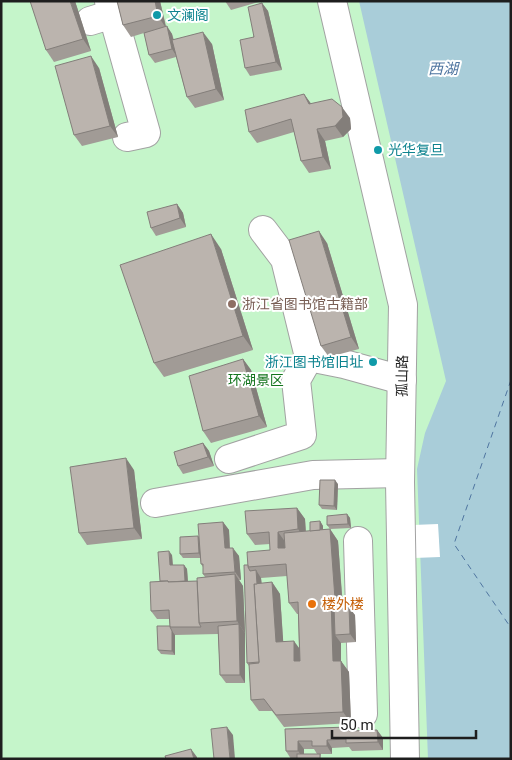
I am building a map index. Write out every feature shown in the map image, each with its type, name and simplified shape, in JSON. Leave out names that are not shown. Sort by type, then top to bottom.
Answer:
[{"type":"street","name":"孤山路","points":[[332,1],[403,305],[400,473],[405,759]]},
{"type":"street","points":[[104,12],[146,133],[127,137]]},
{"type":"street","points":[[229,459],[302,435],[296,380],[309,357],[285,259],[263,230]]},
{"type":"street","points":[[309,357],[344,364],[402,380]]},
{"type":"street","points":[[155,503],[313,475],[400,473]]},
{"type":"street","points":[[358,541],[363,714]]},
{"type":"street","points":[[362,673],[403,671]]},
{"type":"green space","name":"环湖景区","points":[[1,1],[511,1],[511,759],[1,759]]},
{"type":"water","name":"西湖","points":[[359,1],[511,1],[511,759],[428,759],[417,469],[425,433],[446,381]]},
{"type":"pier","points":[[438,524],[440,557],[414,558],[413,525]]},
{"type":"building","points":[[30,1],[70,1],[83,39],[46,50]]},
{"type":"building","points":[[117,1],[155,1],[158,16],[123,25]]},
{"type":"building","points":[[262,3],[276,62],[245,68],[240,40],[254,37],[248,7]]},
{"type":"building","points":[[167,26],[172,49],[149,55],[144,33]]},
{"type":"building","points":[[203,32],[216,89],[187,97],[172,40]]},
{"type":"building","points":[[91,56],[110,126],[74,135],[55,66]]},
{"type":"building","points":[[304,94],[309,104],[332,99],[342,107],[343,117],[335,126],[317,129],[323,157],[301,161],[291,119],[249,132],[245,110]]},
{"type":"building","points":[[177,204],[180,218],[151,228],[147,212]]},
{"type":"building","points":[[319,231],[351,337],[321,346],[289,240]]},
{"type":"building","points":[[211,234],[243,336],[154,363],[120,265]]},
{"type":"building","points":[[243,359],[259,416],[203,431],[189,376]]},
{"type":"building","points":[[203,443],[208,457],[178,466],[174,452]]},
{"type":"building","points":[[126,458],[134,528],[79,533],[70,467]]},
{"type":"building","points":[[320,480],[335,480],[334,506],[319,505]]},
{"type":"building","points":[[297,508],[298,529],[278,532],[278,548],[285,548],[284,533],[330,529],[335,599],[331,600],[333,661],[341,661],[343,712],[276,715],[264,699],[251,700],[249,664],[259,663],[254,584],[272,582],[276,642],[294,641],[294,661],[300,661],[298,602],[289,603],[286,564],[248,567],[247,552],[270,550],[269,532],[247,534],[245,511]]},
{"type":"building","points":[[347,514],[348,524],[327,525],[327,516]]},
{"type":"building","points":[[320,521],[320,530],[310,531],[310,522]]},
{"type":"building","points":[[223,522],[225,548],[233,548],[235,572],[203,574],[198,524]]},
{"type":"building","points":[[198,536],[199,553],[180,554],[180,537]]},
{"type":"building","points":[[169,551],[170,565],[184,565],[185,581],[160,581],[158,552]]},
{"type":"building","points":[[244,565],[248,565],[250,571],[256,570],[257,584],[254,584],[259,662],[247,663]]},
{"type":"building","points":[[235,574],[237,621],[199,623],[197,578]]},
{"type":"building","points":[[197,581],[199,623],[201,627],[170,627],[169,610],[151,611],[150,582]]},
{"type":"building","points":[[334,607],[349,607],[350,634],[335,635]]},
{"type":"building","points":[[239,624],[240,675],[220,675],[218,626]]},
{"type":"building","points":[[157,626],[170,626],[172,631],[172,651],[158,650]]},
{"type":"building","points":[[227,727],[230,759],[214,759],[211,729]]},
{"type":"building","points":[[349,727],[349,731],[377,730],[378,742],[346,743],[346,739],[327,740],[327,746],[312,746],[312,741],[298,741],[298,751],[286,751],[285,729]]},
{"type":"building","points":[[191,749],[194,759],[166,759],[165,756]]},
{"type":"building","points":[[297,754],[320,754],[320,759],[297,759]]},
{"type":"ferry route","points":[[511,380],[454,544],[511,628]]},
{"type":"place","name":"文澜阁","points":[[157,15]]},
{"type":"place","name":"光华复旦","points":[[378,150]]},
{"type":"place","name":"浙江省图书馆古籍部","points":[[232,304]]},
{"type":"place","name":"浙江图书馆旧址","points":[[373,362]]},
{"type":"place","name":"楼外楼","points":[[312,604]]}]
